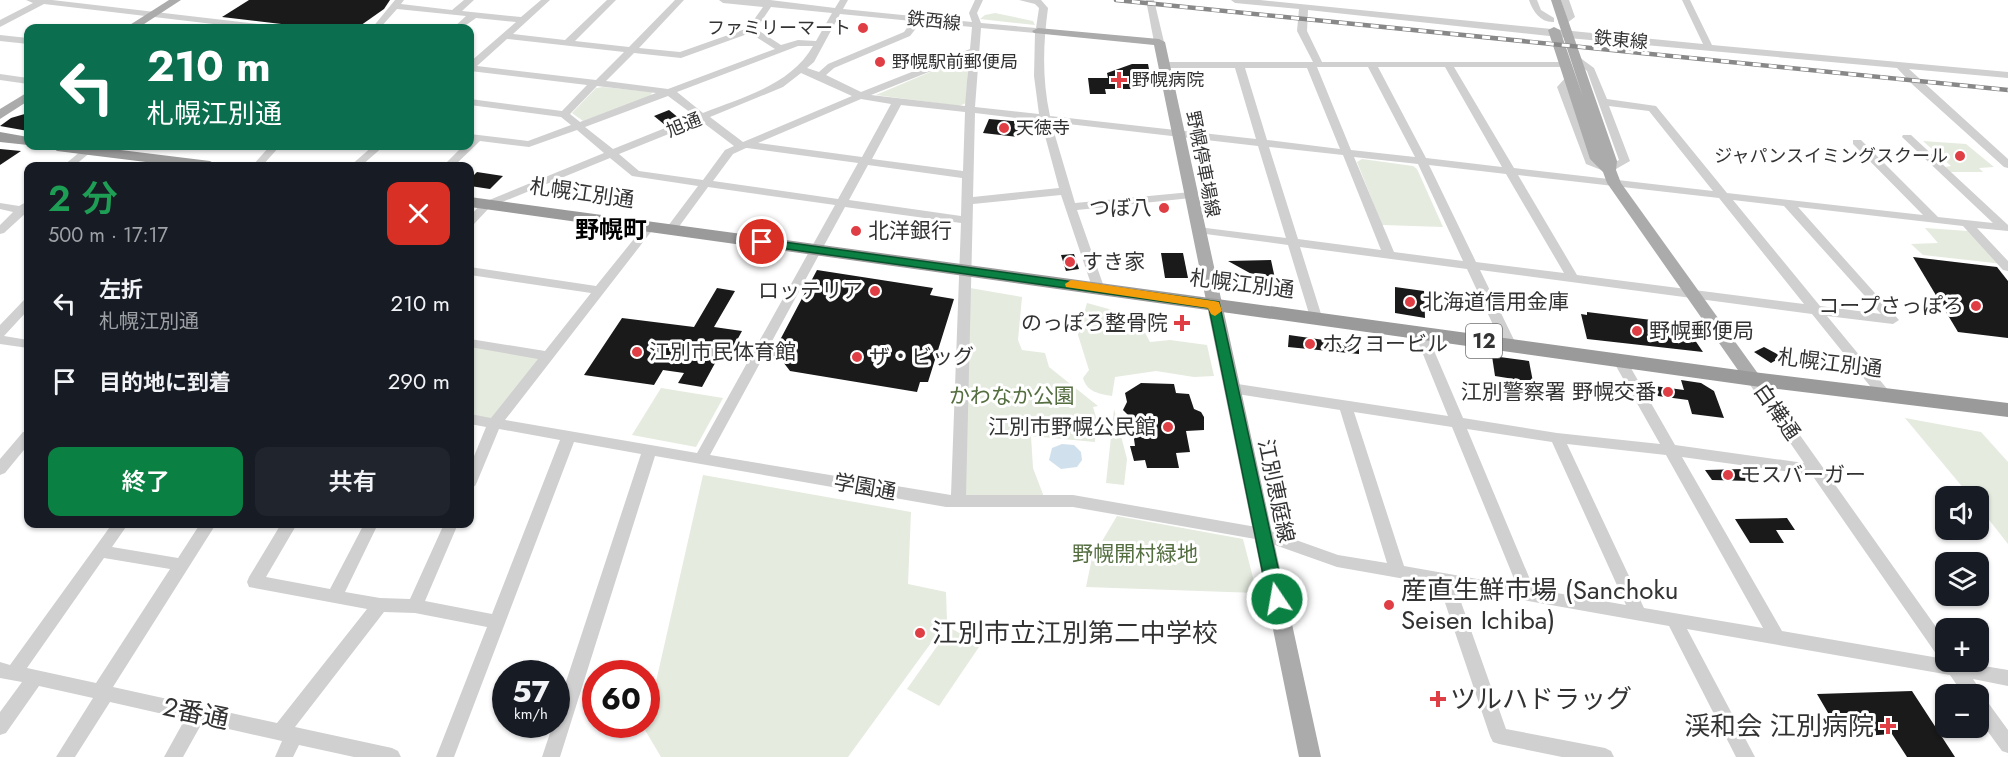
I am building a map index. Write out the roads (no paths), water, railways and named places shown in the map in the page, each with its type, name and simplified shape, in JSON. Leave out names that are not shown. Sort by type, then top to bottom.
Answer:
[{"type":"highway","points":[[0,137],[24,140]]},
{"type":"highway","points":[[102,150],[183,162]]},
{"type":"highway","name":"札幌江別通","points":[[478,203],[1753,379],[2008,410]]},
{"type":"main road","points":[[137,24],[176,0]]},
{"type":"main road","name":"白樺通","points":[[1544,0],[1551,20],[1561,34],[1610,161],[1612,176]]},
{"type":"main road","name":"白樺通","points":[[1556,0],[1563,22],[1561,34]]},
{"type":"main road","points":[[1038,31],[1159,42]]},
{"type":"main road","name":"野幌停車場線","points":[[1159,42],[1214,305]]},
{"type":"main road","name":"白樺通","points":[[1570,61],[1570,78],[1597,159],[1612,176],[1753,379]]},
{"type":"main road","points":[[0,115],[24,99]]},
{"type":"main road","name":"江別恵庭線","points":[[1214,305],[1310,757]]},
{"type":"street","points":[[30,0],[234,24]]},
{"type":"street","points":[[454,12],[470,0]]},
{"type":"street","points":[[474,64],[546,0]]},
{"type":"street","points":[[567,43],[612,0]]},
{"type":"street","points":[[564,114],[632,50],[680,0]]},
{"type":"street","name":"鉄西線","points":[[723,0],[1038,31]]},
{"type":"street","name":"旭通","points":[[478,203],[611,154],[764,93],[802,70],[820,44],[844,0]]},
{"type":"street","points":[[958,501],[970,109],[976,25],[973,8],[979,0]]},
{"type":"street","points":[[1023,0],[1042,4],[1044,8],[1038,31],[1042,106],[1066,191],[1098,288]]},
{"type":"street","points":[[1150,0],[1159,42]]},
{"type":"street","name":"鉄東線","points":[[1235,0],[1304,7],[1331,5],[1561,34],[2008,75]]},
{"type":"street","points":[[1533,0],[1537,11],[1551,20]]},
{"type":"street","points":[[1563,22],[1571,17],[1565,0]]},
{"type":"street","points":[[1686,0],[1709,48]]},
{"type":"street","points":[[0,24],[43,1]]},
{"type":"street","points":[[379,24],[397,3],[523,20]]},
{"type":"street","points":[[505,36],[681,55],[751,30],[770,3]]},
{"type":"street","points":[[1304,7],[1302,31],[1389,255]]},
{"type":"street","points":[[462,24],[474,15]]},
{"type":"street","points":[[821,75],[831,66],[908,34],[919,19]]},
{"type":"street","points":[[751,30],[780,48]]},
{"type":"street","points":[[0,38],[24,41]]},
{"type":"street","points":[[474,137],[529,144],[670,92],[780,48],[798,43],[820,44]]},
{"type":"street","points":[[671,230],[729,152],[973,51]]},
{"type":"street","points":[[1164,65],[1449,66],[1570,61],[1591,70],[1625,161],[1612,176]]},
{"type":"street","points":[[1900,64],[1916,83],[2005,161]]},
{"type":"street","points":[[1239,65],[1316,317]]},
{"type":"street","points":[[1372,66],[1422,161],[1509,344]]},
{"type":"street","points":[[1449,66],[1508,171],[1573,279]]},
{"type":"street","points":[[474,68],[670,92],[744,146],[968,174]]},
{"type":"street","points":[[802,70],[821,75],[860,96],[898,101],[1508,171],[1612,176],[1724,196],[2006,228]]},
{"type":"street","points":[[0,77],[24,80]]},
{"type":"street","points":[[701,458],[818,250],[898,101]]},
{"type":"street","points":[[1603,102],[1652,108],[1883,393]]},
{"type":"street","points":[[474,103],[564,114],[636,174],[843,201],[966,220]]},
{"type":"street","points":[[1907,137],[2006,228]]},
{"type":"street","points":[[1857,142],[1935,220]]},
{"type":"street","points":[[73,162],[87,150]]},
{"type":"street","points":[[261,162],[271,150]]},
{"type":"street","points":[[360,162],[374,150]]},
{"type":"street","points":[[451,162],[462,150]]},
{"type":"street","points":[[967,201],[1066,191]]},
{"type":"street","points":[[1072,207],[1191,195]]},
{"type":"street","points":[[1198,230],[1893,320],[1788,203]]},
{"type":"street","points":[[0,206],[24,212]]},
{"type":"street","points":[[0,231],[24,212]]},
{"type":"street","points":[[1967,224],[2007,267]]},
{"type":"street","points":[[474,473],[495,423],[650,226]]},
{"type":"street","points":[[474,272],[599,290]]},
{"type":"street","points":[[0,333],[24,307]]},
{"type":"street","points":[[1420,332],[1529,595]]},
{"type":"street","points":[[0,340],[24,344]]},
{"type":"street","points":[[474,344],[548,356]]},
{"type":"street","points":[[1619,359],[1777,638]]},
{"type":"street","name":"白樺通","points":[[1753,379],[1935,640]]},
{"type":"street","points":[[1231,388],[1557,438],[1670,450],[1817,470]]},
{"type":"street","points":[[1345,405],[1398,572]]},
{"type":"street","name":"学園通","points":[[474,420],[958,501],[1074,501],[1262,534],[1337,561],[1777,638],[1935,660]]},
{"type":"street","points":[[445,757],[568,435]]},
{"type":"street","points":[[1557,438],[1639,614]]},
{"type":"street","points":[[0,469],[24,441]]},
{"type":"street","points":[[551,757],[650,449]]},
{"type":"street","points":[[7,671],[117,528]]},
{"type":"street","points":[[65,757],[205,528]]},
{"type":"street","points":[[287,528],[255,582],[380,605],[415,606],[497,622]]},
{"type":"street","points":[[335,595],[369,528]]},
{"type":"street","points":[[415,606],[449,528]]},
{"type":"street","points":[[100,551],[182,565]]},
{"type":"street","points":[[1445,580],[1499,736],[1605,757]]},
{"type":"street","points":[[284,757],[287,734],[380,605]]},
{"type":"street","points":[[1674,620],[1746,757]]},
{"type":"street","name":"2番通","points":[[7,671],[392,757]]},
{"type":"street","name":"学園通","points":[[1986,672],[2008,678]]},
{"type":"street","points":[[0,727],[35,678]]},
{"type":"street","points":[[173,757],[198,714]]},
{"type":"street","points":[[1989,718],[2008,745]]},
{"type":"water","points":[[1062,444],[1074,445],[1081,452],[1082,460],[1077,467],[1061,469],[1049,460],[1052,448]]},
{"type":"railway","points":[[1116,0],[2008,90]]},
{"type":"place","name":"ファミリーマート","points":[[863,28]]},
{"type":"place","name":"野幌駅前郵便局","points":[[880,62]]},
{"type":"place","name":"野幌病院","points":[[1119,80]]},
{"type":"place","name":"天徳寺","points":[[1004,128]]},
{"type":"place","name":"ジャパンスイミングスクール","points":[[1960,156]]},
{"type":"place","name":"つぼ八","points":[[1164,208]]},
{"type":"place","name":"北洋銀行","points":[[856,231]]},
{"type":"place","name":"すき家","points":[[1070,262]]},
{"type":"place","name":"ロッテリア","points":[[875,291]]},
{"type":"place","name":"北海道信用金庫","points":[[1410,302]]},
{"type":"place","name":"コープさっぽろ","points":[[1976,306]]},
{"type":"place","name":"のっぽろ整骨院","points":[[1182,323]]},
{"type":"place","name":"野幌郵便局","points":[[1637,331]]},
{"type":"place","name":"ホクヨービル","points":[[1310,344]]},
{"type":"place","name":"江別市民体育館","points":[[637,352]]},
{"type":"place","name":"ザ・ビッグ","points":[[857,357]]},
{"type":"place","name":"江別警察署 野幌交番","points":[[1668,392]]},
{"type":"place","name":"江別市野幌公民館","points":[[1168,427]]},
{"type":"place","name":"モスバーガー","points":[[1728,475]]},
{"type":"place","name":"産直生鮮市場 (Sanchoku Seisen Ichiba)","points":[[1389,605]]},
{"type":"place","name":"江別市立江別第二中学校","points":[[920,633]]},
{"type":"place","name":"ツルハドラッグ","points":[[1438,699]]},
{"type":"place","name":"渓和会 江別病院","points":[[1888,726]]},
{"type":"district","name":"野幌町","points":[[611,230]]},
{"type":"park label","name":"かわなか公園","points":[[1012,396]]},
{"type":"park label","name":"野幌開村緑地","points":[[1135,554]]}]
